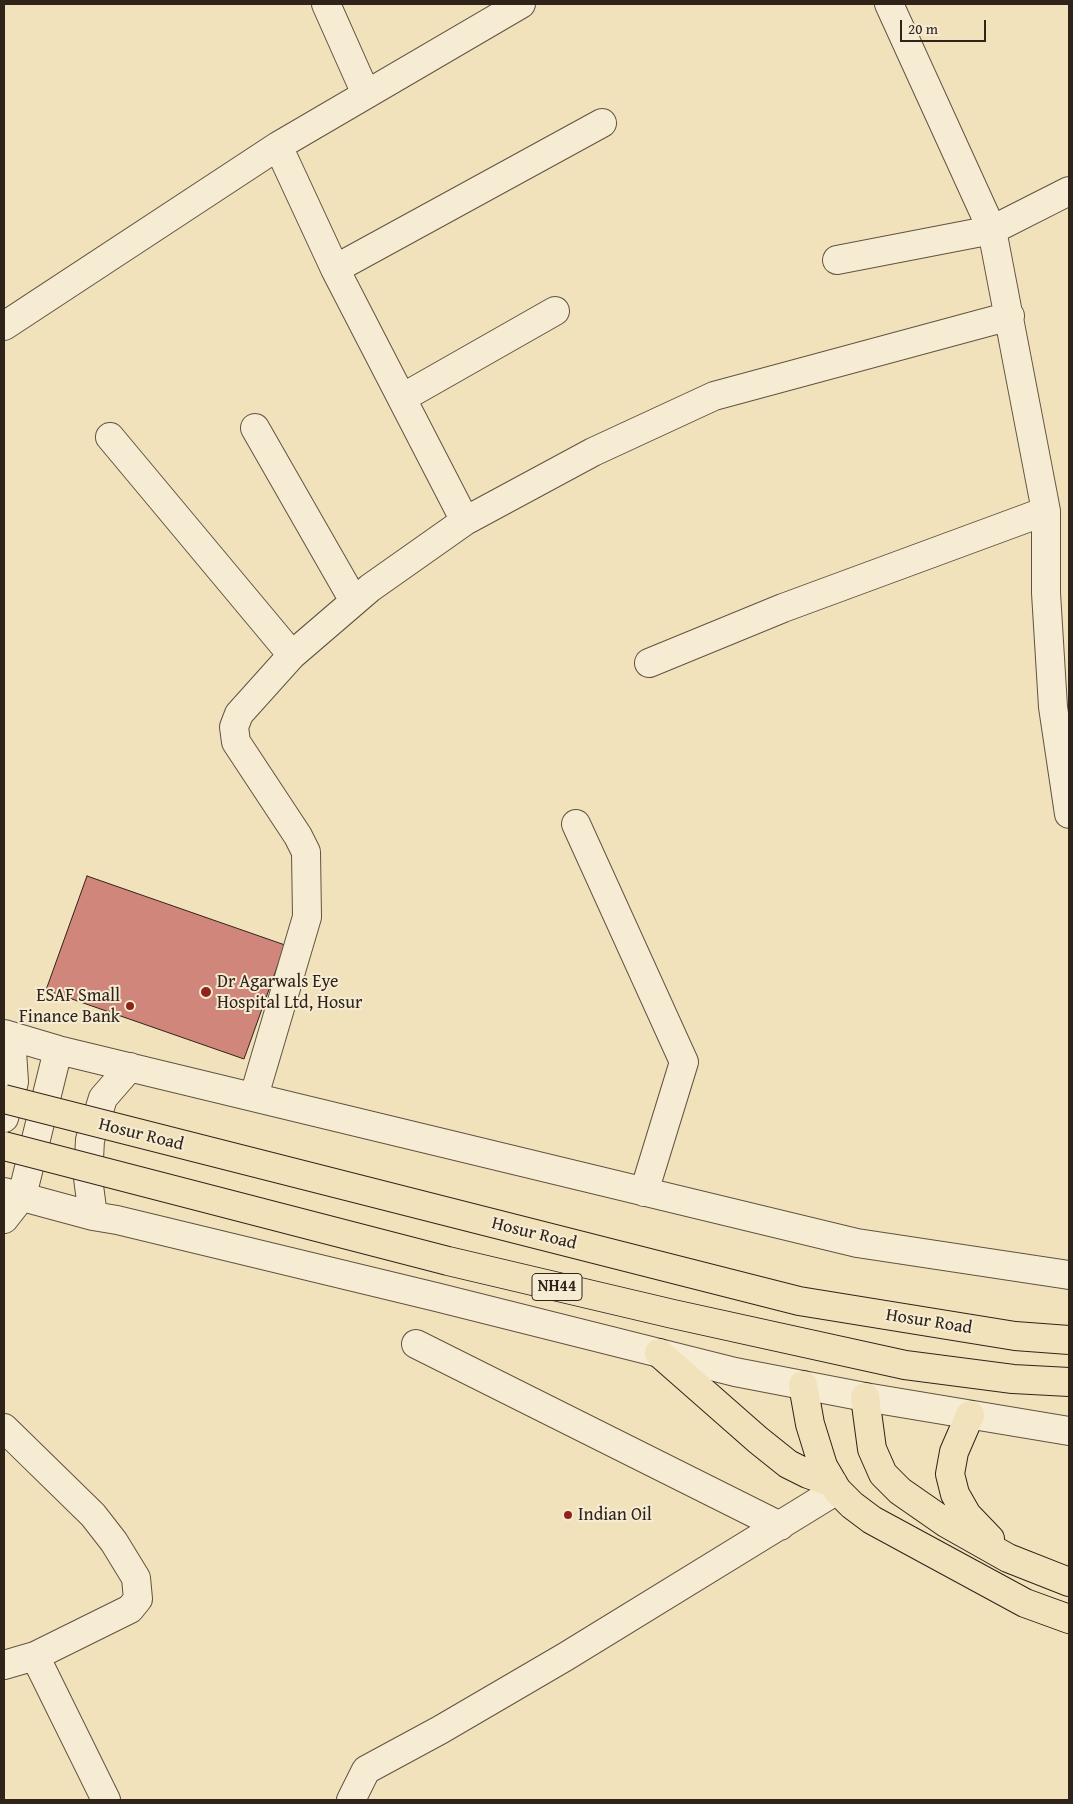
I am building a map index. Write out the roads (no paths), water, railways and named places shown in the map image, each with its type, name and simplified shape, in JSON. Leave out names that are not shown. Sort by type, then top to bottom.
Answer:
[{"type":"main road","name":"Hosur Road","points":[[4,1099],[800,1301],[1015,1336],[1069,1340]]},
{"type":"main road","name":"NH44","points":[[4,1146],[448,1260],[672,1314],[905,1365],[1013,1379],[1069,1382]]},
{"type":"main road","points":[[660,1353],[758,1440],[788,1464],[835,1486]]},
{"type":"main road","points":[[803,1385],[810,1424],[823,1466],[835,1486],[852,1505],[872,1520],[1025,1603],[1069,1619]]},
{"type":"main road","points":[[865,1397],[872,1449],[883,1474],[900,1491],[946,1523],[1008,1558],[1069,1582]]},
{"type":"main road","points":[[970,1414],[954,1452],[950,1474],[955,1494],[967,1515],[1008,1558]]},
{"type":"street","points":[[326,4],[366,94]]},
{"type":"street","points":[[4,326],[278,146],[521,4]]},
{"type":"street","points":[[888,4],[992,230],[1046,511],[1046,592],[1060,673],[1053,707],[1069,814]]},
{"type":"street","points":[[335,269],[602,123]]},
{"type":"street","points":[[278,146],[335,269],[465,521]]},
{"type":"street","points":[[837,260],[992,230],[1069,191]]},
{"type":"street","points":[[402,398],[555,311]]},
{"type":"street","points":[[254,1096],[307,917],[306,852],[298,836],[236,742],[234,727],[239,714],[292,655],[370,588],[465,521],[593,452],[714,396],[1010,316]]},
{"type":"street","points":[[255,428],[354,601]]},
{"type":"street","points":[[110,437],[292,655]]},
{"type":"street","points":[[649,663],[784,608],[1046,511]]},
{"type":"street","points":[[576,824],[684,1062],[644,1192]]},
{"type":"street","points":[[4,1118],[14,1082],[7,1035],[58,1050],[857,1243],[1069,1275]]},
{"type":"street","points":[[4,1219],[58,1050]]},
{"type":"street","points":[[93,1216],[88,1178],[90,1140],[103,1098],[130,1067]]},
{"type":"street","points":[[13,1194],[93,1216],[117,1220],[436,1296],[735,1372],[865,1397],[1069,1431]]},
{"type":"street","points":[[416,1344],[780,1526]]},
{"type":"street","points":[[4,1428],[93,1515],[114,1542],[136,1578],[138,1599],[130,1609],[35,1656],[4,1665]]},
{"type":"street","points":[[350,1800],[366,1770],[440,1730],[565,1657],[780,1526],[835,1486]]},
{"type":"street","points":[[35,1656],[106,1800]]},
{"type":"place","name":"Dr Agarwals Eye Hospital Ltd, Hosur","points":[[206,992]]},
{"type":"place","name":"ESAF Small Finance Bank","points":[[130,1006]]},
{"type":"place","name":"Indian Oil","points":[[568,1515]]}]
